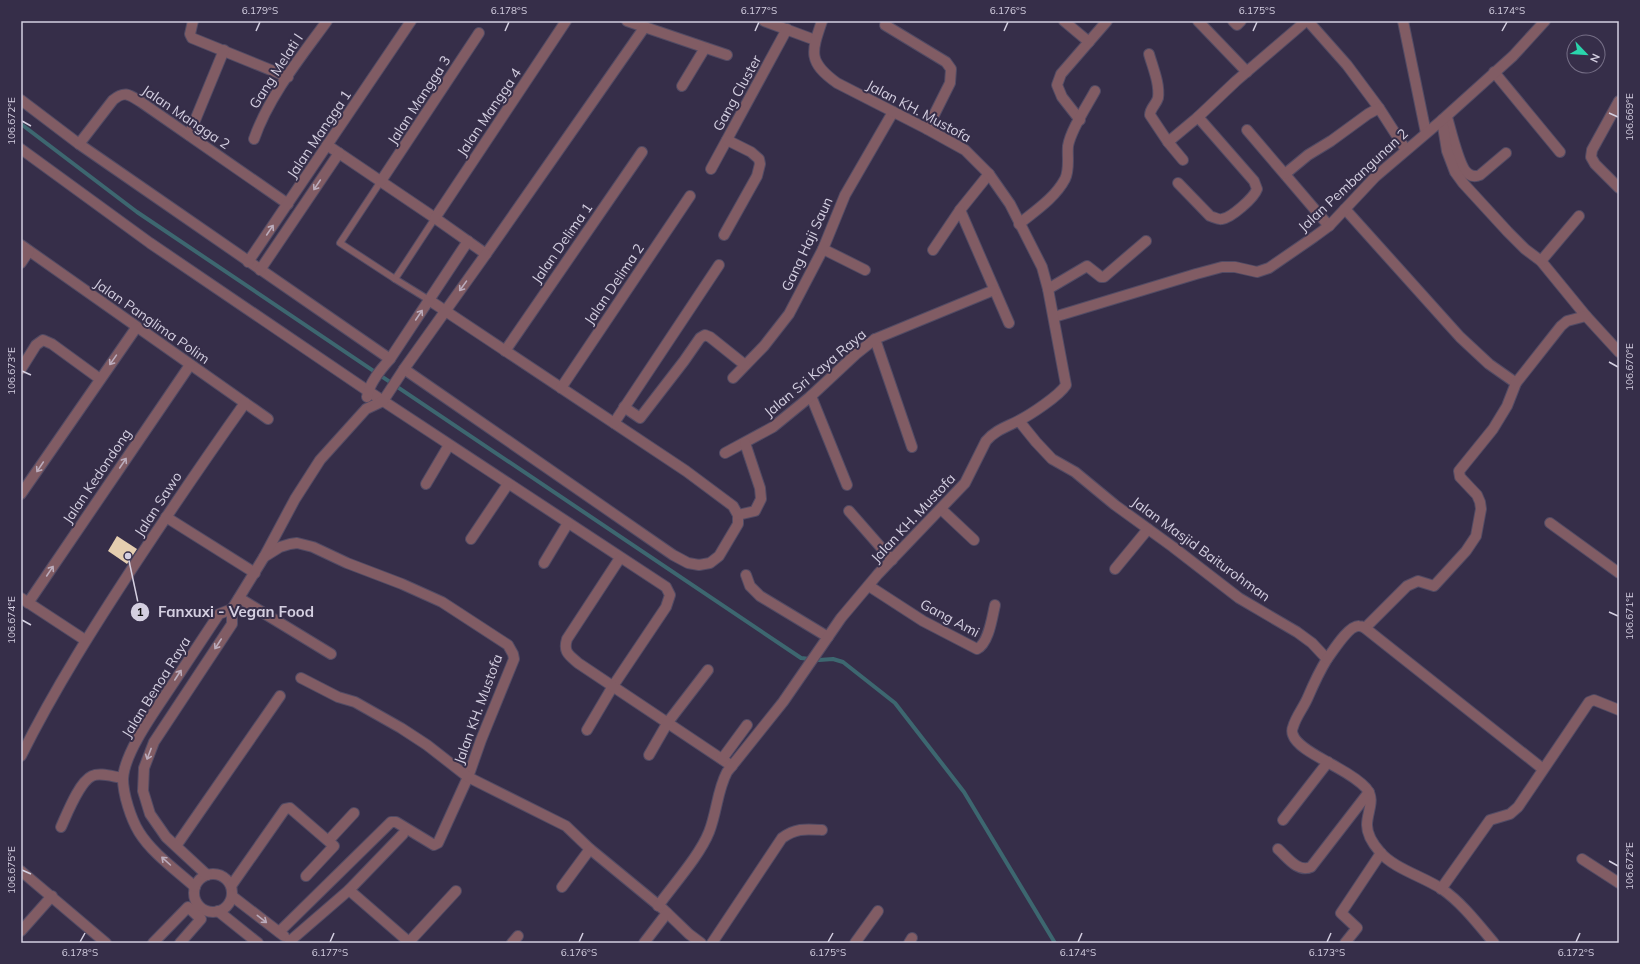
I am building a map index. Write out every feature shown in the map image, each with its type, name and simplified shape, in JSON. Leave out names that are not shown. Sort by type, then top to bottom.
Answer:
[{"type":"street","points":[[193,21],[190,34],[192,38],[288,77]]},
{"type":"street","name":"Gang Melati I","points":[[254,139],[269,104],[327,21]]},
{"type":"street","name":"Jalan Mangga 1","points":[[248,262],[411,21]]},
{"type":"street","name":"Jalan Mangga 4","points":[[435,218],[566,21]]},
{"type":"street","points":[[627,21],[727,55]]},
{"type":"street","points":[[764,21],[815,40],[822,21]]},
{"type":"street","points":[[1064,21],[1089,42]]},
{"type":"street","points":[[1080,120],[1062,98],[1057,85],[1061,74],[1107,21]]},
{"type":"street","points":[[1198,21],[1247,72]]},
{"type":"street","points":[[1233,21],[1237,26],[1241,21]]},
{"type":"street","points":[[1168,142],[1307,21],[1347,64],[1379,108],[1406,150]]},
{"type":"street","points":[[1402,21],[1426,132]]},
{"type":"street","name":"Jalan Pembangunan 2","points":[[1054,318],[1222,267],[1235,267],[1253,272],[1262,271],[1269,268],[1302,246],[1328,226],[1375,177],[1513,56],[1545,21]]},
{"type":"street","points":[[885,25],[946,62],[951,69],[950,83],[927,129]]},
{"type":"street","points":[[232,609],[264,557],[295,498],[320,460],[366,409],[385,398],[444,311],[486,254],[644,28]]},
{"type":"street","name":"Gang Cluster","points":[[710,169],[787,29]]},
{"type":"street","name":"Jalan Mangga 3","points":[[381,181],[479,33]]},
{"type":"street","name":"Jalan KH. Mustofa","points":[[732,766],[779,708],[841,618],[892,560],[970,477],[986,441],[990,436],[1019,421],[1058,395],[1066,385],[1054,318],[1042,266],[1010,204],[989,174],[978,161],[965,150],[837,83],[826,75],[819,68],[815,59],[813,50],[815,40]]},
{"type":"street","points":[[682,86],[705,48]]},
{"type":"street","points":[[189,135],[224,50]]},
{"type":"street","points":[[1148,54],[1158,84],[1156,104],[1150,111],[1150,115],[1168,142],[1183,160]]},
{"type":"street","points":[[1494,72],[1560,152]]},
{"type":"street","points":[[1019,224],[1056,192],[1065,179],[1068,168],[1068,145],[1096,91]]},
{"type":"street","name":"Jalan Mangga 2","points":[[80,144],[113,100],[119,95],[125,94],[141,102],[288,204]]},
{"type":"street","points":[[21,100],[80,144],[248,262],[390,359]]},
{"type":"street","points":[[1619,101],[1592,150],[1591,157],[1595,164],[1619,188]]},
{"type":"street","points":[[1285,174],[1308,155],[1379,108]]},
{"type":"street","name":"Gang Haji Saun","points":[[733,378],[764,346],[788,314],[822,249],[845,195],[893,112]]},
{"type":"street","points":[[1178,183],[1210,216],[1222,220],[1251,200],[1256,194],[1257,189],[1254,181],[1198,117]]},
{"type":"street","points":[[1442,119],[1464,169],[1472,176],[1476,177],[1480,175],[1506,154]]},
{"type":"street","points":[[1442,119],[1447,151],[1455,172],[1463,184],[1516,240],[1541,261],[1584,317],[1619,352]]},
{"type":"street","points":[[1247,130],[1328,226]]},
{"type":"street","points":[[724,235],[757,176],[760,164],[759,159],[751,152],[727,140]]},
{"type":"street","points":[[328,145],[486,254]]},
{"type":"street","points":[[21,149],[150,243],[385,398],[449,445],[666,587],[670,595],[666,607],[613,686],[587,730]]},
{"type":"street","name":"Jalan Delima 1","points":[[505,351],[642,152]]},
{"type":"street","name":"Jalan Mangga 1","points":[[260,270],[339,153]]},
{"type":"street","points":[[932,250],[960,210],[989,174]]},
{"type":"street","name":"Jalan Delima 2","points":[[561,388],[690,196]]},
{"type":"street","points":[[960,210],[1008,323]]},
{"type":"street","points":[[1345,210],[1418,289],[1460,338],[1489,364],[1516,384]]},
{"type":"street","points":[[1541,261],[1579,216]]},
{"type":"street","points":[[366,409],[370,389],[382,368],[390,359],[468,241]]},
{"type":"street","points":[[1048,289],[1087,266],[1101,277],[1104,277],[1112,272],[1146,241]]},
{"type":"street","points":[[21,263],[25,248]]},
{"type":"street","name":"Jalan Panglima Polim","points":[[25,248],[268,420]]},
{"type":"street","points":[[822,249],[865,270]]},
{"type":"street","points":[[614,423],[719,265]]},
{"type":"street","name":"Jalan Sri Kaya Raya","points":[[725,453],[773,428],[875,339],[994,290]]},
{"type":"street","points":[[404,369],[688,563],[699,565],[710,563],[719,556],[738,524],[738,515],[733,506],[686,471],[429,300]]},
{"type":"street","points":[[1366,628],[1407,586],[1418,581],[1434,586],[1466,551],[1476,536],[1481,509],[1477,495],[1460,477],[1459,471],[1493,429],[1507,406],[1516,384],[1561,326],[1567,321],[1584,317]]},
{"type":"street","points":[[21,494],[136,328]]},
{"type":"street","points":[[408,331],[415,330],[422,335],[422,343]]},
{"type":"street","points":[[624,407],[640,418],[700,338],[705,335],[710,337],[745,365]]},
{"type":"street","points":[[875,339],[912,447]]},
{"type":"street","points":[[21,369],[36,345],[43,340],[52,344],[100,379]]},
{"type":"street","name":"Jalan Kedondong","points":[[25,601],[190,365]]},
{"type":"street","points":[[811,396],[847,485]]},
{"type":"street","name":"Jalan Sawo","points":[[21,756],[59,682],[85,640],[166,517],[245,403]]},
{"type":"street","name":"Jalan Masjid Baiturohman","points":[[1019,421],[1052,459],[1075,472],[1115,505],[1239,598],[1297,632],[1327,659]]},
{"type":"street","points":[[738,515],[755,511],[761,499],[760,488],[744,443]]},
{"type":"street","points":[[426,484],[449,445]]},
{"type":"street","points":[[471,539],[508,484]]},
{"type":"street","points":[[941,509],[974,540]]},
{"type":"street","points":[[848,511],[892,560]]},
{"type":"street","points":[[166,517],[254,573]]},
{"type":"street","points":[[544,563],[568,523]]},
{"type":"street","points":[[1550,523],[1619,573]]},
{"type":"street","points":[[1115,568],[1148,529]]},
{"type":"street","name":"Jalan KH. Mustofa","points":[[264,557],[280,547],[290,544],[298,543],[313,547],[346,563],[402,584],[442,602],[508,645],[514,659],[481,740],[468,777],[566,826],[590,849],[701,943]]},
{"type":"street","points":[[620,558],[567,639],[565,646],[566,652],[573,659],[732,766],[721,785],[711,825],[705,841],[658,906]]},
{"type":"street","points":[[746,576],[750,586],[760,596],[828,637]]},
{"type":"street","name":"Gang Ami","points":[[869,586],[923,621],[977,649],[985,640],[990,630],[995,605]]},
{"type":"street","points":[[239,598],[331,654]]},
{"type":"street","points":[[25,601],[85,640]]},
{"type":"street","name":"Jalan Benoa Raya","points":[[195,887],[150,846],[139,831],[132,818],[124,790],[123,778],[128,761],[141,732],[219,614],[232,609],[232,624],[154,742],[144,768],[143,791],[150,814],[166,837],[207,875]]},
{"type":"street","points":[[1494,943],[1473,918],[1441,889],[1403,868],[1381,853],[1372,842],[1368,831],[1367,824],[1372,799],[1369,792],[1360,782],[1298,743],[1292,734],[1292,727],[1308,697],[1315,678],[1327,659],[1347,632],[1360,626],[1366,628],[1544,769]]},
{"type":"street","points":[[649,755],[668,722],[708,670]]},
{"type":"street","points":[[279,932],[390,822],[396,822],[434,845],[438,843],[468,777],[427,745],[401,728],[355,702],[338,697],[301,678]]},
{"type":"street","points":[[176,846],[280,696]]},
{"type":"street","points":[[1441,889],[1487,824],[1494,818],[1514,812],[1589,702],[1594,700],[1619,710]]},
{"type":"street","points":[[722,759],[747,725]]},
{"type":"street","points":[[1283,820],[1328,762]]},
{"type":"street","points":[[61,827],[84,781],[93,775],[106,775],[123,778]]},
{"type":"street","points":[[1278,849],[1300,869],[1307,869],[1311,867],[1369,792]]},
{"type":"street","points":[[306,876],[333,848],[333,844],[290,808],[288,808],[284,809],[231,891],[227,906],[218,912],[211,913],[198,905],[195,898],[195,887],[199,880],[207,875],[216,874],[225,878],[231,891],[291,942],[349,890],[403,834]]},
{"type":"street","points":[[328,840],[354,813]]},
{"type":"street","points":[[712,943],[782,838],[791,831],[800,829],[822,830]]},
{"type":"street","points":[[562,887],[590,849]]},
{"type":"street","points":[[1345,943],[1357,928],[1341,913],[1381,853]]},
{"type":"street","points":[[1582,859],[1619,883]]},
{"type":"street","points":[[21,872],[52,896],[106,943]]},
{"type":"street","points":[[349,890],[409,942],[456,891]]},
{"type":"street","points":[[21,931],[52,896]]},
{"type":"street","points":[[153,943],[188,907],[201,918],[180,943]]},
{"type":"street","points":[[855,943],[878,911]]},
{"type":"street","points":[[218,912],[258,943]]},
{"type":"street","points":[[644,943],[667,913]]},
{"type":"lane","points":[[381,181],[340,243],[429,300]]},
{"type":"lane","points":[[396,279],[435,218]]},
{"type":"building","points":[[117,536],[137,549],[127,564],[108,551]]},
{"type":"waterway","points":[[21,124],[137,212],[801,658],[819,660],[833,659],[843,662],[895,703],[964,792],[1055,943]]},
{"type":"place","name":"Fanxuxi - Vegan Food","points":[[128,556]]}]
